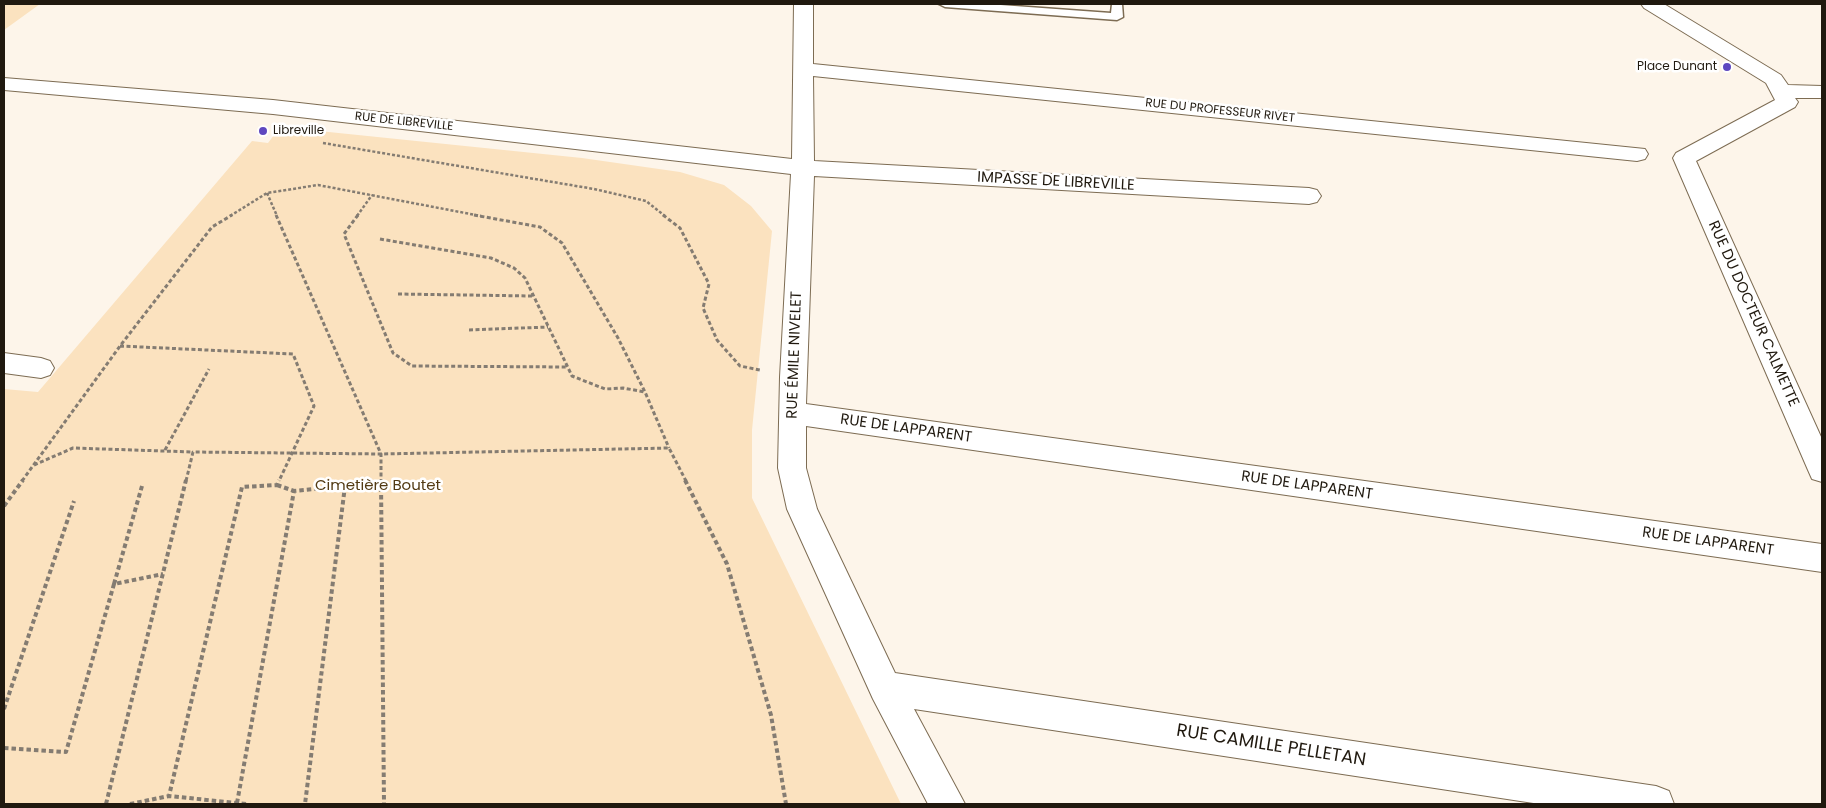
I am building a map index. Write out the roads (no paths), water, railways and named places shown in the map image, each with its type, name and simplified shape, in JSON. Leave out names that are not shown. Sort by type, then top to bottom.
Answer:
[{"type":"street","name":"RUE ÉMILE NIVELET","points":[[803,4],[802,168],[793,377],[792,468],[802,509],[885,688],[947,804]]},
{"type":"street","points":[[1651,4],[1774,79],[1782,91],[1822,92]]},
{"type":"street","name":"RUE DU PROFESSEUR RIVET","points":[[803,69],[1637,154]]},
{"type":"street","name":"RUE DE LIBREVILLE","points":[[4,84],[273,107],[802,168]]},
{"type":"street","name":"RUE DU DOCTEUR CALMETTE","points":[[1782,91],[1787,102],[1684,158],[1822,470]]},
{"type":"street","name":"IMPASSE DE LIBREVILLE","points":[[802,168],[1309,196]]},
{"type":"street","points":[[4,363],[41,368]]},
{"type":"street","name":"RUE DE LAPPARENT","points":[[792,413],[1822,558]]},
{"type":"street","name":"RUE CAMILLE PELLETAN","points":[[885,688],[1656,804]]},
{"type":"lane","points":[[944,4],[1117,17],[1117,4]]},
{"type":"place","name":"Place Dunant","points":[[1727,67]]},
{"type":"place","name":"Libreville","points":[[263,131]]},
{"type":"park label","name":"Cimetière Boutet","points":[[378,486]]}]
